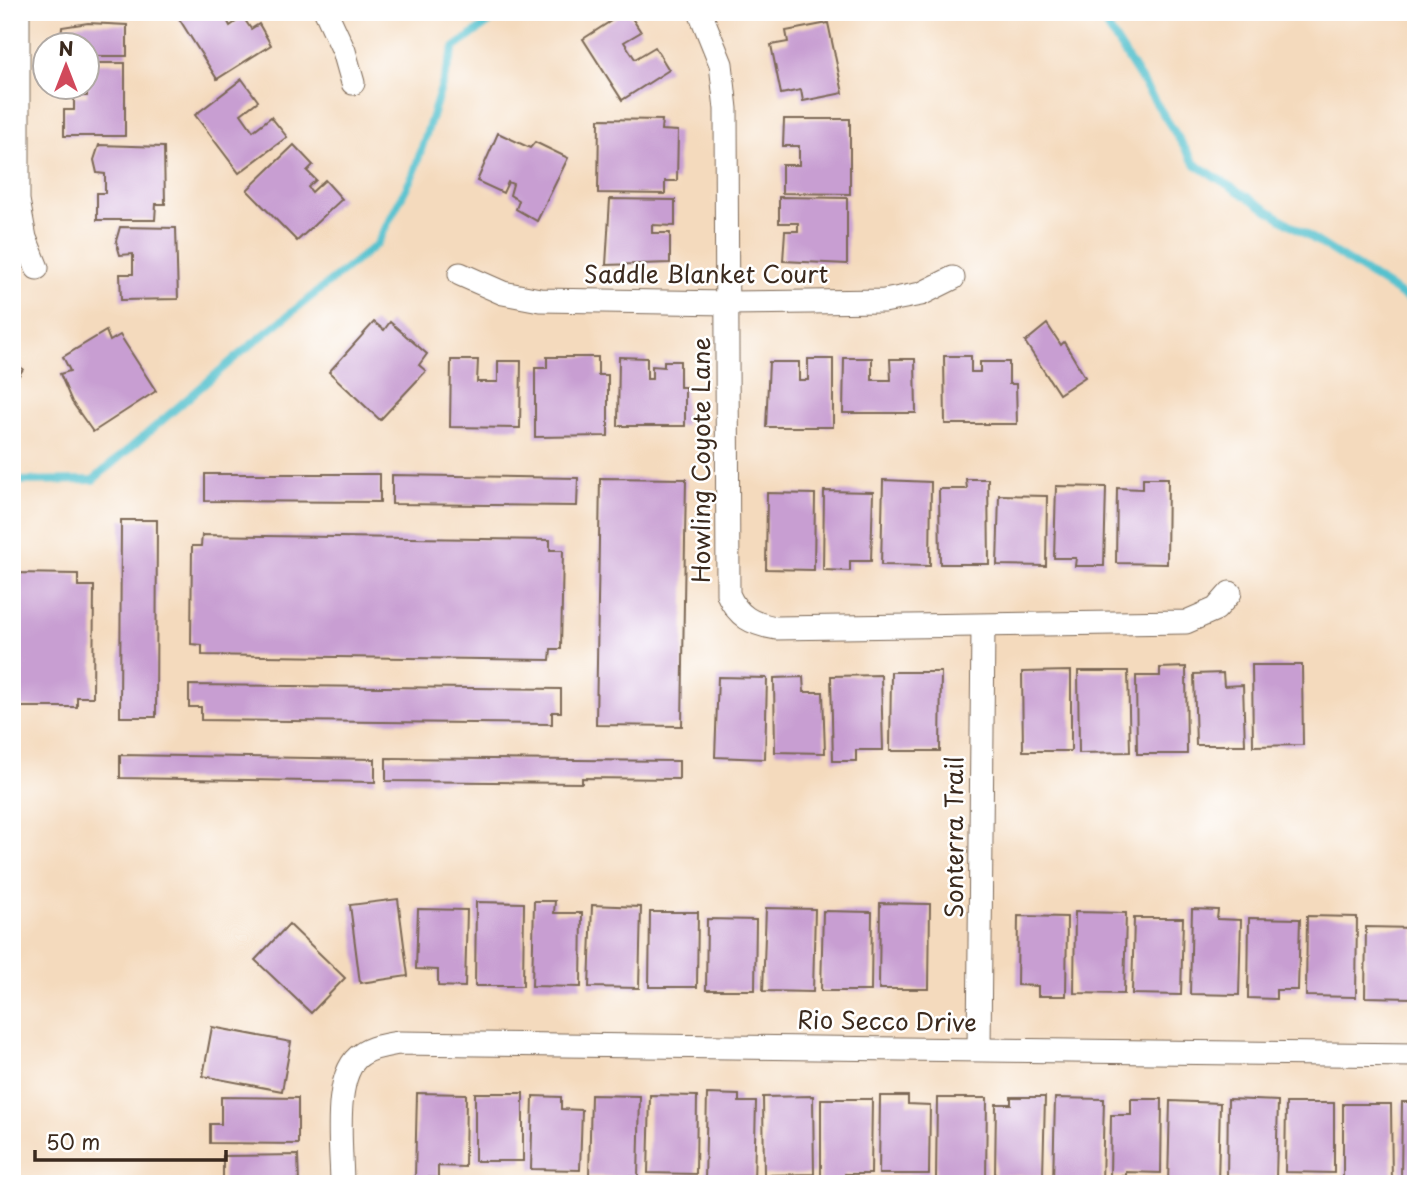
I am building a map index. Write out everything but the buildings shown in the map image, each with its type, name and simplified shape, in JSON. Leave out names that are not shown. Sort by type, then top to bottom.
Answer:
[{"type":"street","points":[[18,12],[18,200],[25,239],[37,268]]},
{"type":"street","points":[[326,12],[344,51],[353,83]]},
{"type":"street","name":"Howling Coyote Lane","points":[[700,12],[721,64],[725,87],[728,594],[734,608],[757,625],[776,628],[1186,622],[1216,610],[1230,593]]},
{"type":"street","name":"Saddle Blanket Court","points":[[460,274],[503,293],[540,300],[727,303],[884,301],[921,294],[953,278]]},
{"type":"street","name":"Sonterra Trail","points":[[979,1049],[983,626]]},
{"type":"street","name":"Rio Secco Drive","points":[[342,1184],[342,1086],[348,1069],[360,1054],[398,1043],[1416,1055]]},
{"type":"waterway","points":[[12,481],[93,480],[236,357],[377,244],[413,175],[454,48],[503,12]]},
{"type":"waterway","points":[[1098,12],[1195,164],[1416,304]]}]
